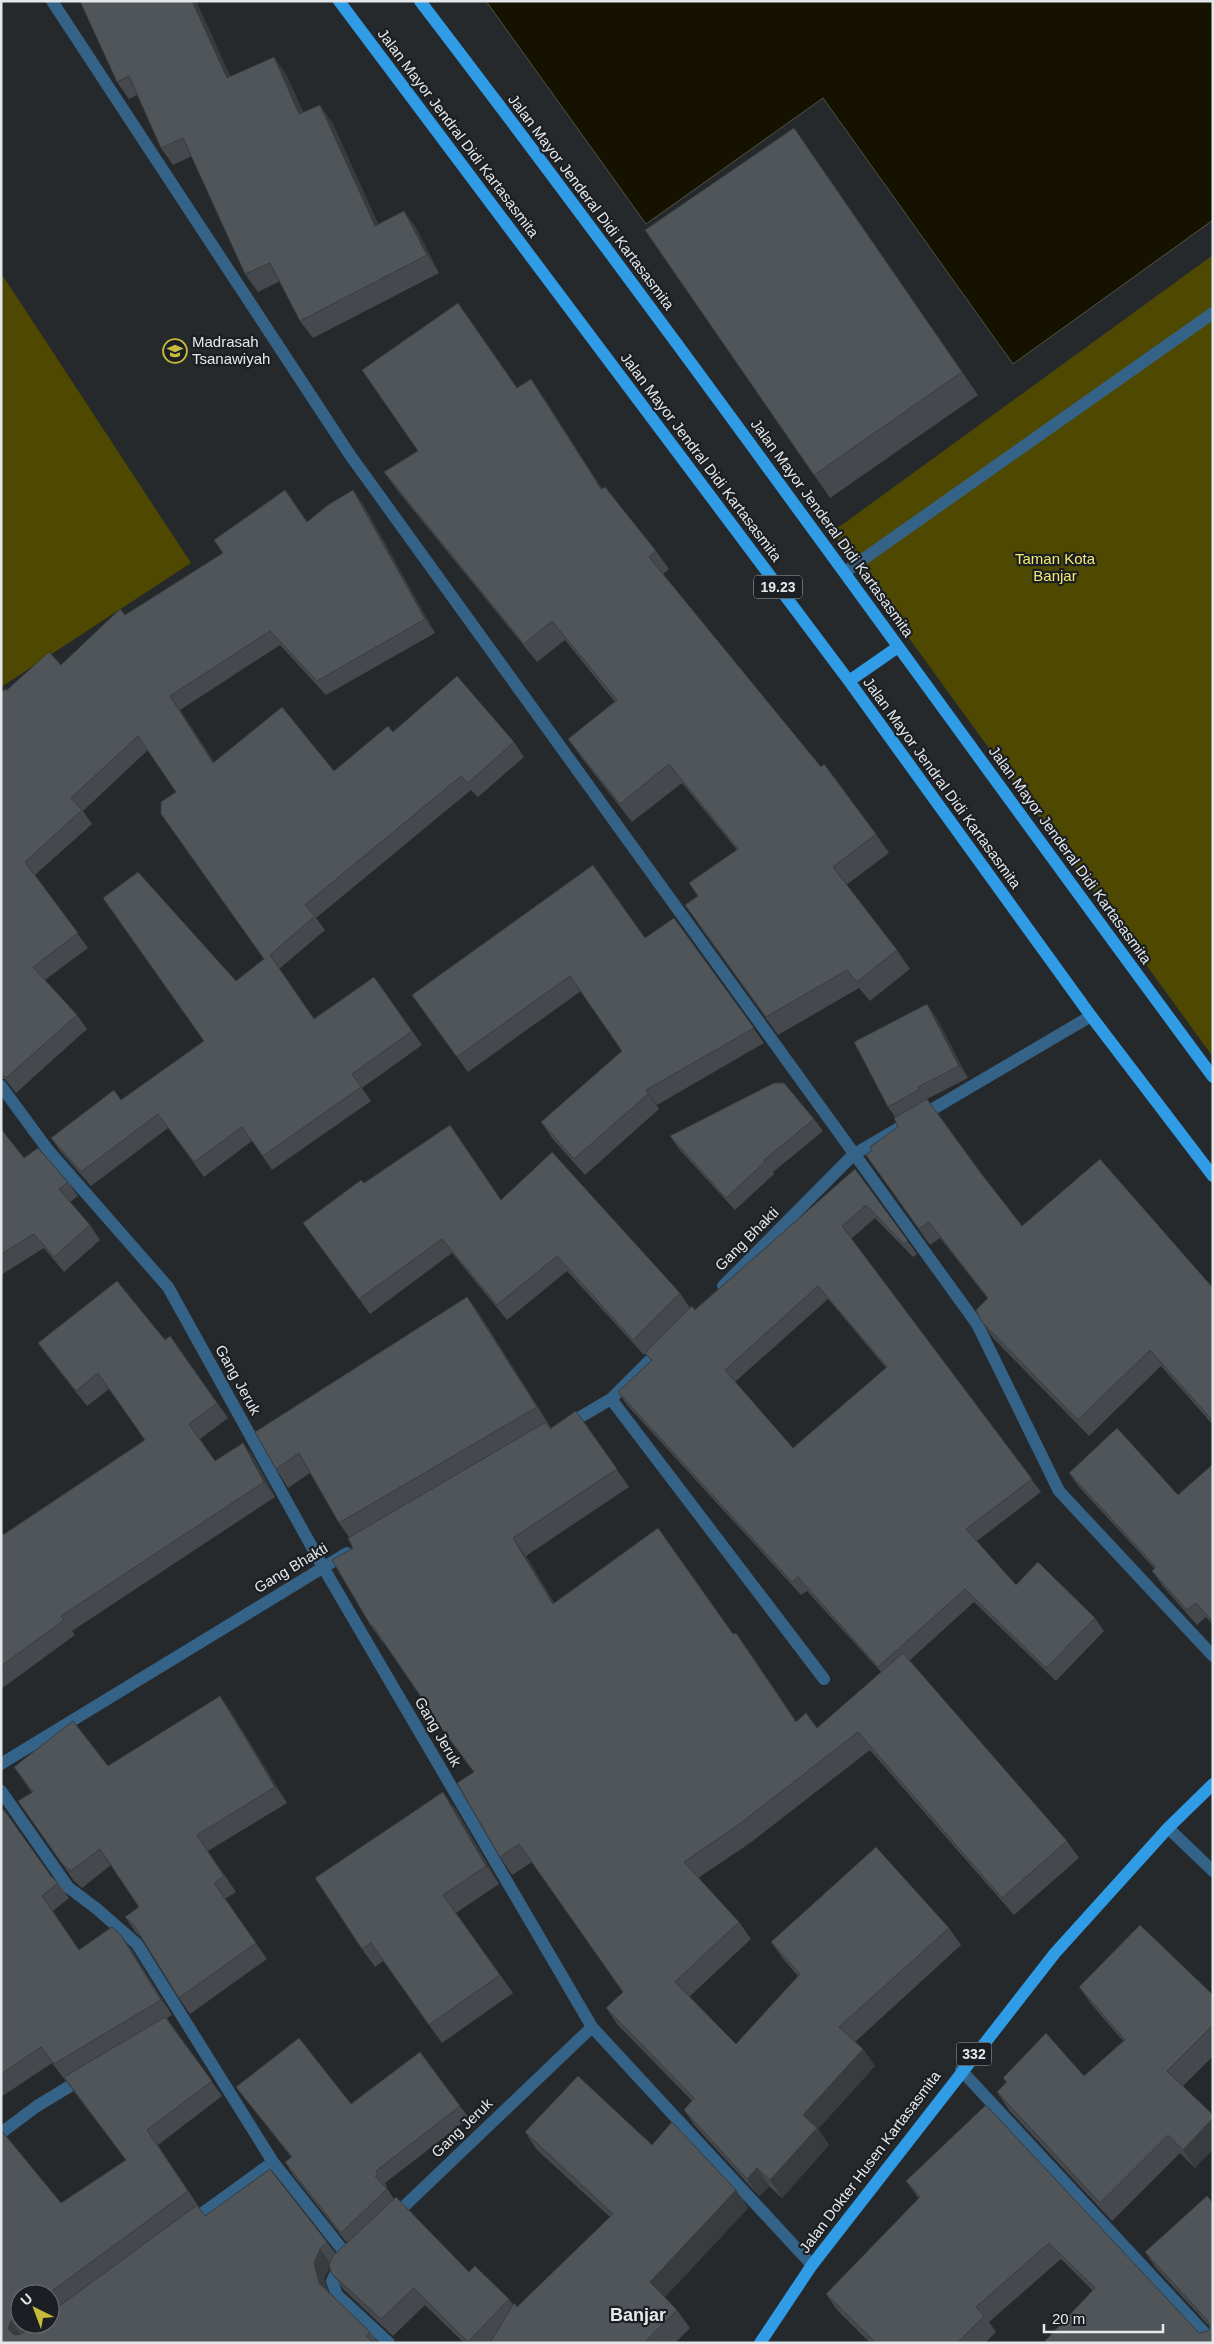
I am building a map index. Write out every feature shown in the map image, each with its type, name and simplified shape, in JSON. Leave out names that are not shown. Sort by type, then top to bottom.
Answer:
[{"type":"main road","name":"Jalan Mayor Jendral Didi Kartasasmita","points":[[338,1],[849,681],[1091,1016],[1213,1176]]},
{"type":"main road","name":"Jalan Mayor Jenderal Didi Kartasasmita","points":[[420,1],[540,159],[845,572],[1213,1077]]},
{"type":"main road","points":[[849,681],[898,647]]},
{"type":"main road","name":"Jalan Dokter Husen Kartasasmita","points":[[760,2343],[812,2264],[961,2070],[1054,1953],[1168,1828],[1213,1784]]},
{"type":"street","points":[[52,1],[350,456],[853,1155],[977,1324],[1059,1491],[1213,1656]]},
{"type":"street","points":[[845,572],[1213,313]]},
{"type":"street","name":"Gang Bhakti","points":[[715,1294],[853,1155],[1091,1016]]},
{"type":"street","name":"Gang Jeruk","points":[[1,1086],[48,1150],[168,1287],[323,1567],[592,2027],[385,2224]]},
{"type":"street","points":[[552,1434],[611,1399],[673,1336]]},
{"type":"street","points":[[611,1399],[824,1679]]},
{"type":"street","name":"Gang Bhakti","points":[[1,1764],[357,1547]]},
{"type":"street","points":[[1,1791],[68,1887],[97,1909],[137,1944],[179,2020],[273,2162],[353,2255],[338,2268],[332,2281],[337,2295],[389,2343]]},
{"type":"street","points":[[1168,1828],[1213,1870]]},
{"type":"street","points":[[592,2027],[812,2264]]},
{"type":"street","points":[[961,2070],[1213,2342]]},
{"type":"street","points":[[1,2133],[37,2106],[94,2072]]},
{"type":"street","points":[[177,2232],[273,2162]]},
{"type":"green space","name":"Taman Kota Banjar","points":[[1213,255],[1213,1057],[832,532]]},
{"type":"green space","points":[[1,273],[191,563],[1,687]]},
{"type":"shaded area","points":[[486,1],[1213,1],[1213,220],[1013,364],[823,98],[646,224]]},
{"type":"building","points":[[80,1],[192,1],[227,78],[274,57],[299,114],[320,105],[375,226],[404,211],[427,255],[300,321],[270,263],[245,274],[183,138],[161,148],[129,76],[117,82]]},
{"type":"building","points":[[794,128],[962,372],[814,475],[645,230]]},
{"type":"building","points":[[458,303],[517,388],[531,379],[601,489],[605,487],[656,551],[649,557],[821,767],[824,764],[876,834],[833,867],[897,950],[857,982],[847,970],[766,1017],[685,905],[698,896],[689,883],[738,849],[669,764],[620,804],[568,739],[617,700],[552,621],[524,644],[384,472],[418,451],[362,370]]},
{"type":"building","points":[[285,490],[307,522],[328,505],[353,490],[425,619],[317,681],[270,631],[170,696],[213,763],[282,707],[334,771],[388,726],[393,732],[457,676],[514,742],[468,783],[461,776],[305,905],[315,916],[270,955],[314,1019],[374,977],[412,1031],[352,1074],[361,1087],[263,1156],[242,1127],[194,1162],[158,1114],[81,1172],[51,1138],[114,1090],[121,1100],[204,1041],[103,898],[138,872],[236,981],[264,959],[161,814],[161,802],[176,792],[138,736],[71,798],[82,810],[25,862],[78,933],[33,967],[77,1015],[6,1078],[1,1073],[1,762],[3,761],[1,760],[1,693],[5,689],[7,690],[49,652],[61,665],[120,609],[125,615],[223,553],[214,540]]},
{"type":"building","points":[[593,865],[645,938],[674,918],[754,1028],[646,1090],[648,1094],[574,1159],[541,1122],[622,1051],[570,976],[457,1057],[412,995]]},
{"type":"building","points":[[927,1004],[959,1066],[918,1087],[920,1089],[888,1107],[854,1042]]},
{"type":"building","points":[[774,1083],[784,1083],[814,1119],[764,1160],[765,1162],[726,1198],[670,1136]]},
{"type":"building","points":[[927,1099],[1022,1226],[1100,1159],[1213,1288],[1213,1421],[1150,1350],[1078,1420],[982,1322],[976,1310],[988,1298],[929,1222],[919,1229],[866,1155],[872,1150],[870,1147],[898,1127],[894,1118]]},
{"type":"building","points":[[450,1125],[501,1200],[552,1152],[680,1293],[633,1340],[557,1256],[497,1305],[442,1239],[359,1299],[303,1223],[361,1180],[364,1183]]},
{"type":"building","points":[[1,1129],[24,1158],[38,1148],[68,1182],[59,1189],[90,1225],[54,1257],[34,1234],[1,1254]]},
{"type":"building","points":[[855,1169],[908,1241],[904,1244],[866,1205],[842,1226],[1032,1479],[966,1529],[1016,1585],[1038,1562],[1095,1618],[1046,1668],[965,1589],[878,1667],[798,1577],[792,1582],[618,1392],[652,1360],[645,1353],[692,1306],[695,1310]],"holes":[[[818,1286],[887,1367],[793,1448],[725,1370]]]},
{"type":"building","points":[[117,1281],[165,1340],[170,1336],[217,1403],[189,1424],[215,1461],[243,1443],[264,1482],[61,1616],[64,1620],[1,1666],[1,1532],[3,1535],[145,1440],[98,1373],[76,1391],[38,1343]]},
{"type":"building","points":[[467,1297],[537,1407],[339,1523],[299,1453],[276,1469],[255,1432]]},
{"type":"building","points":[[576,1411],[617,1469],[513,1538],[553,1604],[658,1528],[733,1634],[736,1633],[796,1722],[806,1713],[817,1728],[903,1653],[1067,1841],[1002,1898],[858,1732],[737,1826],[684,1862],[739,1922],[675,1982],[736,2044],[800,1974],[771,1942],[876,1847],[949,1928],[839,2027],[863,2049],[803,2115],[817,2128],[770,2180],[757,2168],[747,2179],[684,2110],[694,2098],[606,2008],[623,1992],[519,1844],[500,1857],[457,1783],[474,1772],[431,1714],[371,1626],[332,1560],[353,1548],[348,1538],[546,1422],[550,1429]]},
{"type":"building","points":[[1117,1428],[1178,1495],[1213,1464],[1213,1622],[1196,1603],[1187,1610],[1152,1571],[1156,1567],[1069,1473]]},
{"type":"building","points":[[220,1696],[275,1787],[197,1835],[224,1876],[214,1883],[256,1943],[179,1998],[133,1924],[125,1917],[139,1907],[100,1849],[71,1871],[63,1865],[18,1801],[33,1792],[14,1767],[73,1721],[108,1766]]},
{"type":"building","points":[[443,1792],[486,1866],[443,1895],[500,1975],[429,2025],[371,1943],[362,1949],[315,1878]]},
{"type":"building","points":[[4,1810],[58,1883],[42,1896],[79,1950],[112,1927],[120,1934],[161,2000],[54,2064],[41,2047],[1,2074],[1,1812]]},
{"type":"building","points":[[1140,1925],[1213,1995],[1213,2025],[1167,2071],[1213,2115],[1213,2118],[1183,2150],[1168,2135],[1100,2203],[997,2092],[1007,2082],[1003,2078],[1046,2033],[1084,2076],[1125,2040],[1079,1987]]},
{"type":"building","points":[[165,2017],[212,2081],[147,2130],[188,2191],[60,2285],[10,2284],[10,2324],[8,2329],[10,2334],[60,2334],[60,2306],[197,2205],[205,2216],[270,2169],[327,2242],[320,2249],[314,2263],[319,2283],[370,2332],[366,2336],[372,2342],[1,2343],[1,2130],[61,2203],[126,2160],[64,2077]]},
{"type":"building","points":[[299,2038],[351,2104],[420,2052],[460,2106],[376,2171],[378,2174],[375,2176],[387,2189],[341,2233],[285,2162],[292,2157],[236,2087]]},
{"type":"building","points":[[578,2076],[652,2145],[672,2122],[736,2190],[650,2282],[677,2310],[644,2343],[490,2343],[514,2303],[517,2307],[613,2214],[525,2132]]},
{"type":"building","points":[[986,2105],[1199,2333],[1208,2331],[1210,2328],[1208,2321],[1145,2252],[1207,2196],[1213,2203],[1213,2343],[1043,2343],[1095,2288],[1049,2243],[976,2307],[984,2316],[957,2343],[874,2343],[826,2294],[920,2197],[906,2181]]},
{"type":"building","points":[[396,2197],[469,2272],[475,2266],[509,2299],[468,2342],[414,2288],[381,2319],[332,2274],[329,2265],[333,2256]]},
{"type":"place","name":"Madrasah Tsanawiyah","points":[[175,351]]},
{"type":"district","name":"Banjar","points":[[638,2315]]}]
